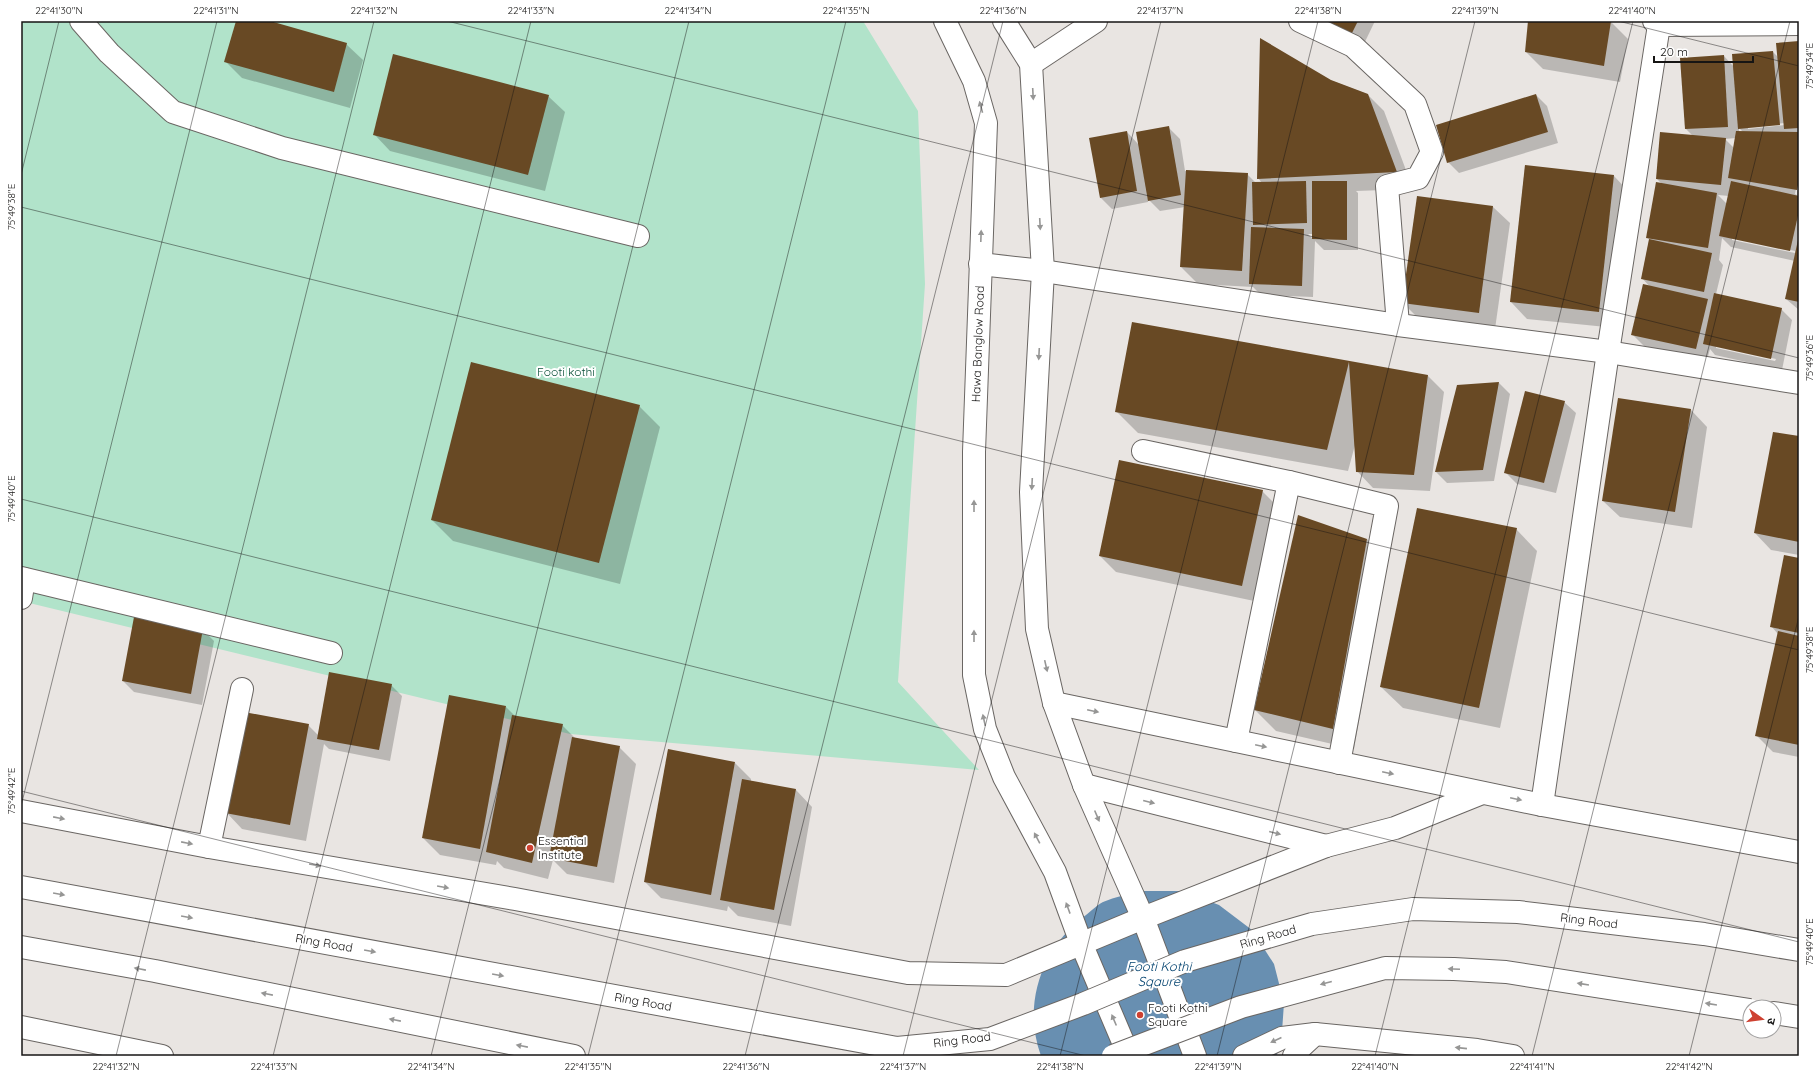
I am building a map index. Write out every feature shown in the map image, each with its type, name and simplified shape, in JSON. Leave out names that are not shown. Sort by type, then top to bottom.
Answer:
[{"type":"main road","points":[[81,21],[109,53],[173,112],[282,148],[638,236]]},
{"type":"main road","name":"Hawa Banglow Road","points":[[945,21],[974,80],[986,123],[974,452],[974,675],[985,729],[1004,777],[1055,872],[1081,943],[1129,1056]]},
{"type":"main road","points":[[1004,21],[1031,64],[1043,271],[1031,492],[1037,628],[1054,703],[1084,785],[1143,918],[1195,1056]]},
{"type":"main road","points":[[1031,64],[1096,21]]},
{"type":"main road","points":[[1300,21],[1353,46],[1415,104],[1432,152],[1418,178],[1387,186],[1398,325]]},
{"type":"main road","points":[[1542,805],[1657,23],[1798,23]]},
{"type":"main road","points":[[980,264],[1043,271],[1398,325],[1608,352],[1799,383]]},
{"type":"main road","points":[[1143,451],[1289,482],[1387,506],[1339,763]]},
{"type":"main road","points":[[1236,741],[1289,482]]},
{"type":"main road","points":[[22,585],[331,653]]},
{"type":"main road","points":[[209,847],[242,689]]},
{"type":"main road","points":[[1054,703],[1482,793],[1799,852]]},
{"type":"main road","points":[[1084,785],[1326,846]]},
{"type":"main road","points":[[21,811],[209,847],[515,899],[908,973],[1006,975],[1143,918],[1326,846],[1395,828],[1482,793]]},
{"type":"main road","name":"Ring Road","points":[[21,887],[897,1048],[990,1039],[1083,1004],[1185,961],[1312,924],[1413,909],[1518,912],[1704,934],[1799,950]]},
{"type":"main road","points":[[21,947],[162,973],[574,1056]]},
{"type":"main road","points":[[1113,1056],[1240,1007],[1385,968],[1454,969],[1506,972],[1742,1009]]},
{"type":"main road","points":[[1782,1014],[1799,1017]]},
{"type":"main road","points":[[21,1027],[138,1054],[162,1056]]},
{"type":"main road","points":[[1294,1056],[1315,1034]]},
{"type":"main road","points":[[1244,1056],[1282,1038],[1315,1034],[1477,1050],[1513,1056]]},
{"type":"green space","name":"Footi kothi","points":[[21,21],[863,21],[918,111],[925,284],[898,682],[979,770],[570,734],[21,601]]},
{"type":"water","name":"Footi Kothi Sqaure","points":[[1141,891],[1182,891],[1219,905],[1252,930],[1274,964],[1284,1003],[1281,1046],[1276,1056],[1041,1056],[1036,1036],[1034,1017],[1035,997],[1047,960],[1058,943],[1071,928],[1103,902]]},
{"type":"building","points":[[236,21],[270,21],[347,43],[334,92],[224,62]]},
{"type":"building","points":[[1324,21],[1358,21],[1350,37]]},
{"type":"building","points":[[1528,21],[1611,21],[1604,66],[1525,52]]},
{"type":"building","points":[[1260,38],[1331,80],[1368,94],[1397,172],[1257,179]]},
{"type":"building","points":[[1799,41],[1799,128],[1784,129],[1776,43]]},
{"type":"building","points":[[1773,51],[1780,125],[1738,129],[1732,54]]},
{"type":"building","points":[[393,54],[549,95],[528,175],[373,135]]},
{"type":"building","points":[[1724,55],[1728,127],[1685,129],[1680,58]]},
{"type":"building","points":[[1536,94],[1548,132],[1447,163],[1436,125]]},
{"type":"building","points":[[1169,126],[1181,195],[1148,201],[1136,132]]},
{"type":"building","points":[[1127,131],[1137,191],[1100,198],[1089,138]]},
{"type":"building","points":[[1736,131],[1799,132],[1799,180],[1797,190],[1728,178]]},
{"type":"building","points":[[1660,132],[1726,138],[1721,185],[1656,179]]},
{"type":"building","points":[[1525,165],[1614,175],[1599,312],[1510,302]]},
{"type":"building","points":[[1186,170],[1248,173],[1242,271],[1180,267]]},
{"type":"building","points":[[1306,181],[1307,223],[1253,225],[1252,182]]},
{"type":"building","points":[[1312,181],[1347,181],[1347,240],[1312,239]]},
{"type":"building","points":[[1731,181],[1799,196],[1799,211],[1790,251],[1719,236]]},
{"type":"building","points":[[1656,182],[1717,193],[1708,248],[1646,238]]},
{"type":"building","points":[[1417,196],[1493,206],[1479,313],[1402,303]]},
{"type":"building","points":[[1251,227],[1304,229],[1302,286],[1249,284]]},
{"type":"building","points":[[1649,239],[1712,253],[1704,292],[1641,279]]},
{"type":"building","points":[[1799,240],[1799,302],[1785,299]]},
{"type":"building","points":[[1643,284],[1708,299],[1696,349],[1631,335]]},
{"type":"building","points":[[1714,293],[1782,308],[1771,359],[1703,344]]},
{"type":"building","points":[[1132,322],[1428,375],[1414,475],[1356,472],[1349,362],[1327,450],[1115,412]]},
{"type":"building","points":[[471,362],[640,405],[599,563],[431,520]]},
{"type":"building","points":[[1499,382],[1483,470],[1435,472],[1457,385]]},
{"type":"building","points":[[1525,391],[1565,401],[1544,483],[1504,473]]},
{"type":"building","points":[[1618,398],[1691,409],[1675,512],[1602,501]]},
{"type":"building","points":[[1773,432],[1799,436],[1799,542],[1754,533]]},
{"type":"building","points":[[1119,460],[1263,490],[1242,586],[1099,556]]},
{"type":"building","points":[[1417,508],[1517,528],[1479,708],[1380,687]]},
{"type":"building","points":[[1298,515],[1367,539],[1333,729],[1254,710]]},
{"type":"building","points":[[1784,555],[1799,558],[1799,633],[1770,627]]},
{"type":"building","points":[[134,617],[203,629],[191,694],[122,681]]},
{"type":"building","points":[[1778,631],[1799,636],[1799,745],[1755,736]]},
{"type":"building","points":[[329,672],[392,684],[379,750],[317,739]]},
{"type":"building","points":[[449,695],[506,706],[480,849],[422,838]]},
{"type":"building","points":[[244,712],[309,724],[290,825],[225,813]]},
{"type":"building","points":[[512,715],[563,724],[532,863],[486,852]]},
{"type":"building","points":[[572,737],[620,746],[597,867],[549,858]]},
{"type":"building","points":[[668,749],[735,762],[711,895],[644,882]]},
{"type":"building","points":[[742,779],[796,789],[774,910],[720,900]]},
{"type":"place","name":"Essential Institute","points":[[530,848]]},
{"type":"place","name":"Footi Kothi Square","points":[[1140,1015]]}]
